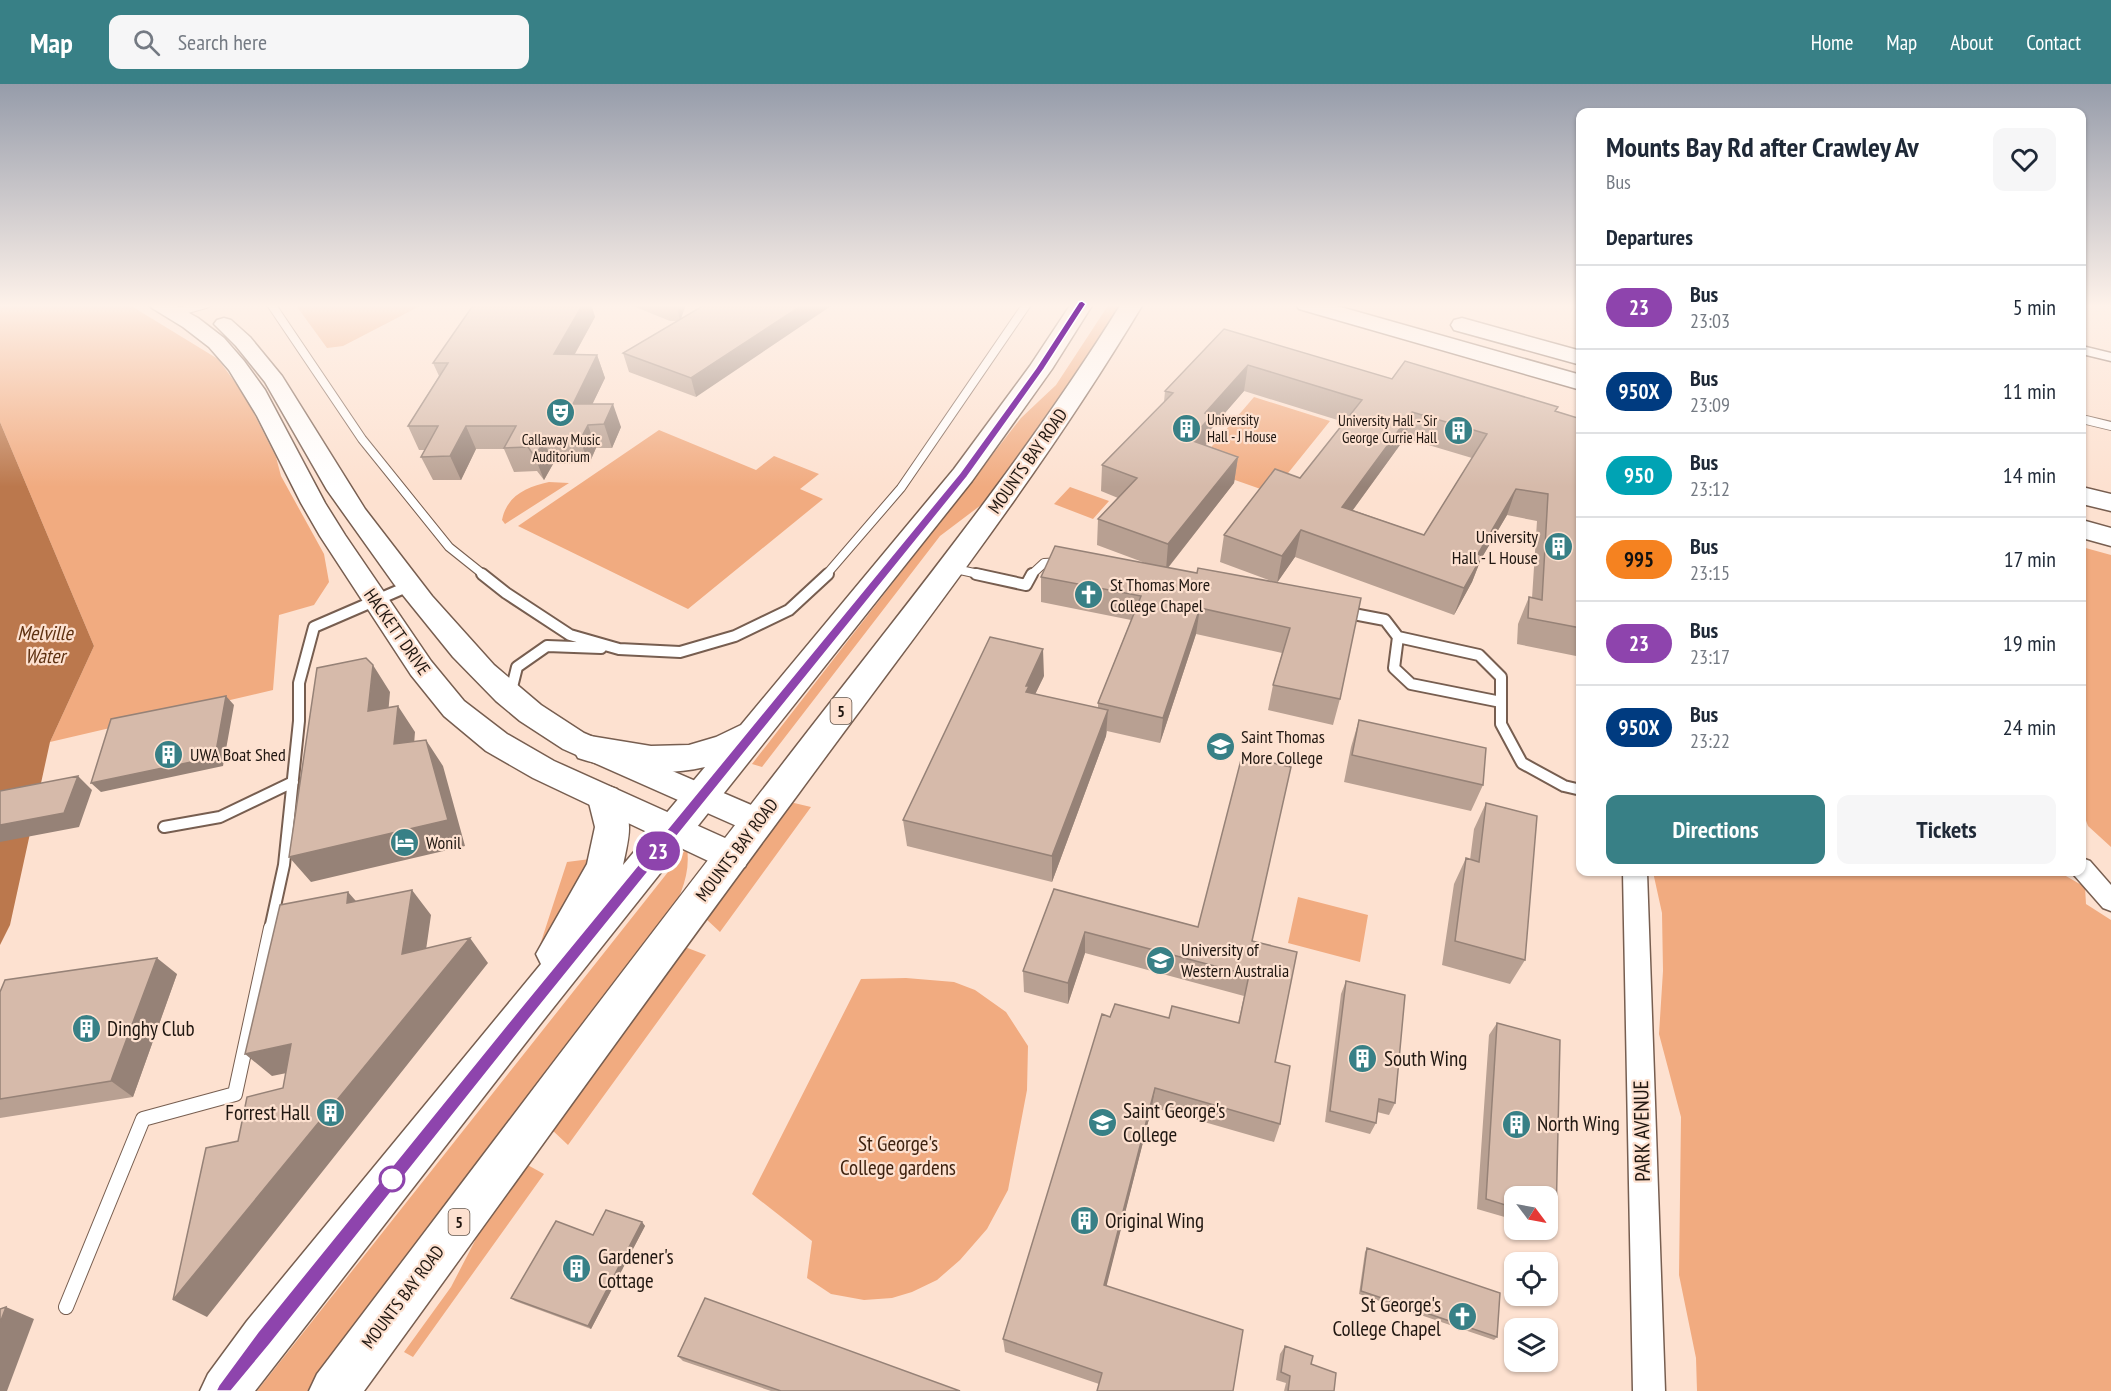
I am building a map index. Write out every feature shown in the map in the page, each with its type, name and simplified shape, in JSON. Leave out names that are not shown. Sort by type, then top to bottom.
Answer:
[{"type":"main road","name":"HACKETT DRIVE","points":[[237,365],[269,414],[313,502],[375,600],[436,689],[452,706],[497,743],[561,780],[605,799],[687,814],[759,822]]},
{"type":"main road","name":"HACKETT DRIVE","points":[[263,365],[340,492],[409,586],[475,665],[510,697],[559,732],[590,749],[687,814],[733,856]]},
{"type":"main road","points":[[225,1391],[271,1329],[524,1014],[963,475],[1043,365]]},
{"type":"main road","name":"MOUNTS BAY ROAD","points":[[334,1391],[951,568],[1095,365]]},
{"type":"main road","points":[[1518,365],[1576,382]]},
{"type":"main road","points":[[2086,496],[2111,503]]},
{"type":"main road","points":[[2086,530],[2111,537]]},
{"type":"main road","points":[[590,749],[635,759],[689,759],[716,752],[756,729]]},
{"type":"main road","points":[[524,1014],[570,925],[605,866],[613,827],[605,799]]},
{"type":"street","points":[[2086,873],[2111,901]]},
{"type":"street","name":"PARK AVENUE","points":[[1635,876],[1649,1391]]},
{"type":"lane","points":[[312,365],[362,439],[449,547],[506,593],[570,635],[619,649]]},
{"type":"lane","points":[[510,697],[517,667],[546,646],[680,652],[735,636],[789,610],[833,569],[895,495],[985,365]]},
{"type":"lane","points":[[2086,420],[2111,426]]},
{"type":"lane","points":[[951,568],[1026,585],[1034,569],[1043,562],[1067,562]]},
{"type":"lane","points":[[66,1307],[143,1119],[236,1094],[284,865],[299,721],[299,683],[314,627],[409,586]]},
{"type":"lane","points":[[1326,609],[1385,620],[1398,637],[1479,655],[1501,677],[1501,724],[1522,763],[1564,786],[1576,789]]},
{"type":"lane","points":[[1398,637],[1394,668],[1411,684],[1501,702]]},
{"type":"lane","points":[[164,827],[220,817],[293,782]]},
{"type":"green space","points":[[0,365],[222,365],[245,396],[276,457],[281,476],[324,554],[329,582],[314,605],[279,615],[273,690],[50,742],[94,646],[0,422]]},
{"type":"green space","points":[[1069,365],[1082,365],[989,499],[940,536],[762,767],[752,764],[1021,418],[1056,385]]},
{"type":"green space","points":[[1254,397],[1330,421],[1272,493],[1195,466]]},
{"type":"green space","points":[[659,430],[756,470],[774,456],[819,474],[800,489],[823,499],[688,609],[518,526]]},
{"type":"green space","points":[[549,482],[569,483],[505,524],[502,520],[513,498],[526,490]]},
{"type":"green space","points":[[1070,487],[1109,501],[1093,519],[1054,504]]},
{"type":"green space","points":[[2086,548],[2111,555],[2111,847],[2088,826],[2086,821]]},
{"type":"green space","points":[[790,802],[811,807],[720,932],[705,918]]},
{"type":"green space","points":[[687,848],[686,877],[667,922],[314,1391],[257,1391]]},
{"type":"green space","points":[[598,858],[544,946],[540,945],[567,862]]},
{"type":"green space","points":[[1654,876],[2066,876],[2085,887],[2086,904],[2111,920],[2111,1391],[1697,1391],[1696,1358],[1679,1275],[1681,1117],[1659,1034],[1663,971],[1662,913]]},
{"type":"green space","points":[[1298,897],[1368,915],[1360,962],[1288,943]]},
{"type":"green space","points":[[685,947],[706,955],[568,1145],[550,1128]]},
{"type":"green space","name":"St George's College gardens","points":[[906,978],[954,982],[975,990],[1006,1012],[1028,1046],[1027,1090],[1008,1190],[987,1229],[960,1260],[937,1280],[912,1292],[892,1298],[864,1300],[831,1294],[807,1278],[812,1241],[752,1194],[861,979]]},
{"type":"green space","points":[[524,1163],[544,1174],[413,1357],[404,1352],[451,1287],[493,1206]]},
{"type":"water","name":"Melville Water","points":[[0,422],[94,646],[50,742],[10,925],[0,945]]},
{"type":"building","points":[[447,365],[592,365],[573,404],[613,404],[604,424],[588,425],[580,440],[544,440],[535,457],[528,447],[504,448],[516,426],[466,426],[450,456],[421,457],[438,426],[408,426]]},
{"type":"building","points":[[656,365],[711,365],[691,378]]},
{"type":"building","points":[[1190,365],[1345,365],[1392,379],[1402,365],[1418,365],[1558,407],[1555,411],[1576,417],[1576,627],[1528,618],[1529,597],[1542,600],[1548,494],[1516,489],[1478,554],[1482,556],[1464,588],[1301,530],[1282,556],[1224,535],[1275,469],[1300,478],[1362,400],[1248,365],[1205,413],[1212,415],[1190,440],[1238,457],[1168,544],[1098,519],[1137,478],[1102,465],[1173,393],[1165,391]],"holes":[[[1412,412],[1487,434],[1424,535],[1342,507]]]},
{"type":"building","points":[[1055,546],[1197,573],[1198,568],[1361,598],[1340,699],[1273,685],[1290,628],[1200,608],[1163,718],[1098,703],[1141,596],[1041,577]]},
{"type":"building","points":[[990,637],[1043,649],[1026,686],[1029,686],[1026,692],[1108,710],[1052,856],[903,820]]},
{"type":"building","points":[[366,658],[373,665],[368,711],[398,706],[394,744],[426,740],[448,820],[289,857],[317,668]]},
{"type":"building","name":"UWA Boat Shed","points":[[226,696],[215,757],[91,783],[111,719]]},
{"type":"building","points":[[1359,720],[1486,748],[1483,785],[1352,755]]},
{"type":"building","points":[[1242,756],[1291,767],[1252,941],[1297,952],[1275,1062],[1290,1066],[1280,1124],[1155,1088],[1104,1285],[1243,1330],[1233,1391],[1097,1391],[1102,1373],[1003,1339],[1102,1014],[1110,1017],[1115,1004],[1169,1018],[1172,1006],[1239,1023],[1249,975],[1085,932],[1068,983],[1023,971],[1054,889],[1198,927]]},
{"type":"building","points":[[78,776],[64,813],[0,825],[0,791]]},
{"type":"building","points":[[1486,803],[1537,816],[1525,960],[1455,941],[1466,858],[1479,862]]},
{"type":"building","points":[[412,890],[402,954],[470,938],[173,1300],[206,1148],[238,1141],[247,1097],[283,1088],[291,1044],[245,1054],[280,905],[348,892],[347,903]]},
{"type":"building","name":"Dinghy Club","points":[[157,958],[111,1081],[0,1099],[0,992],[5,980]]},
{"type":"building","name":"South Wing","points":[[1346,981],[1405,995],[1395,1103],[1379,1099],[1376,1123],[1330,1111]]},
{"type":"building","name":"North Wing","points":[[1497,1023],[1560,1040],[1557,1186],[1504,1186],[1504,1205],[1486,1199]]},
{"type":"building","name":"Gardener's Cottage","points":[[606,1210],[642,1222],[588,1326],[511,1298],[556,1221],[593,1235]]},
{"type":"building","name":"St George's College Chapel","points":[[1367,1248],[1500,1293],[1497,1337],[1361,1291]]},
{"type":"building","points":[[705,1298],[960,1391],[781,1391],[678,1356]]},
{"type":"building","points":[[6,1307],[0,1323],[0,1309]]},
{"type":"building","points":[[1285,1346],[1313,1356],[1311,1364],[1336,1373],[1334,1391],[1288,1391],[1290,1376],[1281,1372]]},
{"type":"bus line","name":"23","points":[[225,1391],[264,1338],[524,1014],[858,607],[963,475],[1043,365]]},
{"type":"place","name":"Callaway Music Auditorium","points":[[561,413]]},
{"type":"place","name":"University Hall - J House","points":[[1186,429]]},
{"type":"place","name":"University Hall - Sir George Currie Hall","points":[[1458,430]]},
{"type":"place","name":"University Hall - L House","points":[[1559,547]]},
{"type":"place","name":"St Thomas More College Chapel","points":[[1089,595]]},
{"type":"place","name":"Saint Thomas More College","points":[[1220,747]]},
{"type":"place","name":"UWA Boat Shed","points":[[169,755]]},
{"type":"place","name":"Wonil","points":[[405,843]]},
{"type":"place","name":"University of Western Australia","points":[[1160,960]]},
{"type":"place","name":"Dinghy Club","points":[[86,1029]]},
{"type":"place","name":"South Wing","points":[[1363,1059]]},
{"type":"place","name":"Forrest Hall","points":[[331,1113]]},
{"type":"place","name":"Saint George's College","points":[[1102,1123]]},
{"type":"place","name":"North Wing","points":[[1516,1124]]},
{"type":"place","name":"Original Wing","points":[[1084,1221]]},
{"type":"place","name":"Gardener's Cottage","points":[[577,1269]]},
{"type":"place","name":"St George's College Chapel","points":[[1462,1317]]}]
